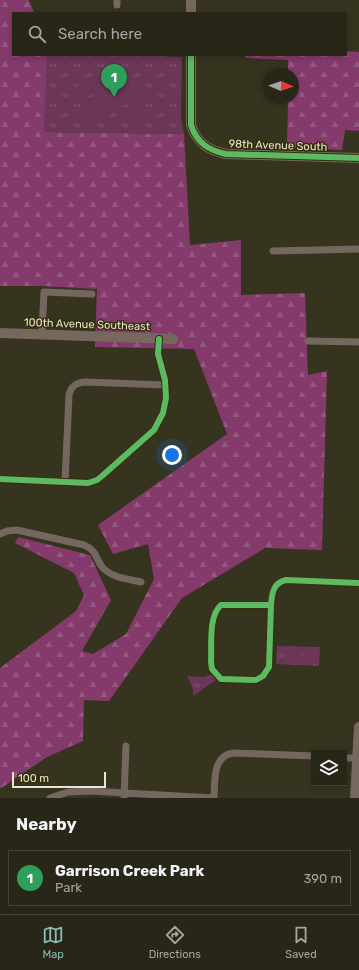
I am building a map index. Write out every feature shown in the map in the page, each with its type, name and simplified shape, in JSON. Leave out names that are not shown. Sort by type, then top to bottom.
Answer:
[{"type":"street","points":[[191,0],[191,12]]},
{"type":"street","name":"98th Avenue South","points":[[190,56],[191,125],[194,134],[208,147],[226,154],[359,158]]},
{"type":"street","points":[[273,251],[359,250]]},
{"type":"street","points":[[42,334],[44,292],[92,294]]},
{"type":"street","name":"100th Avenue Southeast","points":[[0,333],[173,339]]},
{"type":"street","points":[[0,479],[88,483],[97,480],[157,425],[165,406],[166,398],[165,385],[158,354],[159,339]]},
{"type":"street","points":[[308,341],[359,342]]},
{"type":"street","points":[[65,482],[70,389],[79,383],[85,382],[165,385]]},
{"type":"street","points":[[0,534],[7,531],[17,530],[84,544],[97,555],[103,568],[110,574],[141,582]]},
{"type":"street","points":[[271,605],[225,605],[218,608],[213,622],[211,666],[214,672],[221,679],[256,680],[265,674],[269,667],[271,605],[273,590],[280,581],[359,583]]},
{"type":"street","points":[[356,798],[359,727]]},
{"type":"street","points":[[124,795],[126,746]]},
{"type":"street","points":[[51,798],[68,792],[90,790],[124,795],[214,798],[216,771],[220,759],[226,754],[311,756]]},
{"type":"street","points":[[347,758],[358,758]]},
{"type":"green space","points":[[0,0],[29,0],[34,12],[12,12],[12,56],[47,56],[45,132],[184,134],[190,245],[241,240],[241,295],[305,293],[308,375],[327,371],[322,550],[265,548],[182,598],[109,701],[84,700],[83,741],[47,757],[0,789],[0,668],[76,611],[84,595],[74,573],[15,543],[18,537],[90,555],[111,600],[82,651],[93,654],[126,634],[154,579],[148,544],[113,554],[98,525],[227,434],[194,349],[95,347],[97,289],[41,286],[0,286]]},
{"type":"green space","points":[[347,51],[359,52],[359,131],[345,130],[342,150],[287,148],[288,104],[299,104],[299,68],[288,68],[288,60],[245,58],[245,56],[347,56]]},
{"type":"green space","points":[[47,56],[182,57],[181,117],[184,134],[44,132]]},
{"type":"green space","points":[[138,78],[139,88],[117,90],[116,80]]},
{"type":"green space","points":[[104,79],[106,93],[93,94],[92,80]]},
{"type":"green space","points":[[89,81],[91,95],[78,96],[77,82]]},
{"type":"green space","points":[[140,92],[141,103],[119,105],[117,95]]},
{"type":"green space","points":[[105,96],[106,106],[84,109],[83,99]]},
{"type":"green space","points":[[141,106],[142,117],[120,119],[119,109]]},
{"type":"green space","points":[[107,110],[108,120],[86,123],[84,112]]},
{"type":"green space","points":[[277,646],[320,647],[319,666],[276,664]]},
{"type":"green space","points":[[303,649],[317,650],[317,664],[303,663]]},
{"type":"green space","points":[[211,675],[216,680],[193,696],[192,686],[187,676],[205,677]]},
{"type":"cycle path","points":[[191,56],[191,125],[196,137],[204,145],[226,154],[359,158]]},
{"type":"cycle path","points":[[0,479],[88,483],[97,480],[102,476],[154,430],[163,413],[166,398],[165,380],[158,354],[159,339]]},
{"type":"cycle path","points":[[271,605],[269,667],[263,676],[256,680],[221,679],[212,669],[211,662],[212,624],[214,616],[221,605],[271,605],[274,589],[278,583],[286,580],[359,583]]},
{"type":"place","name":"Garrison Creek Park","points":[[114,97]]}]
